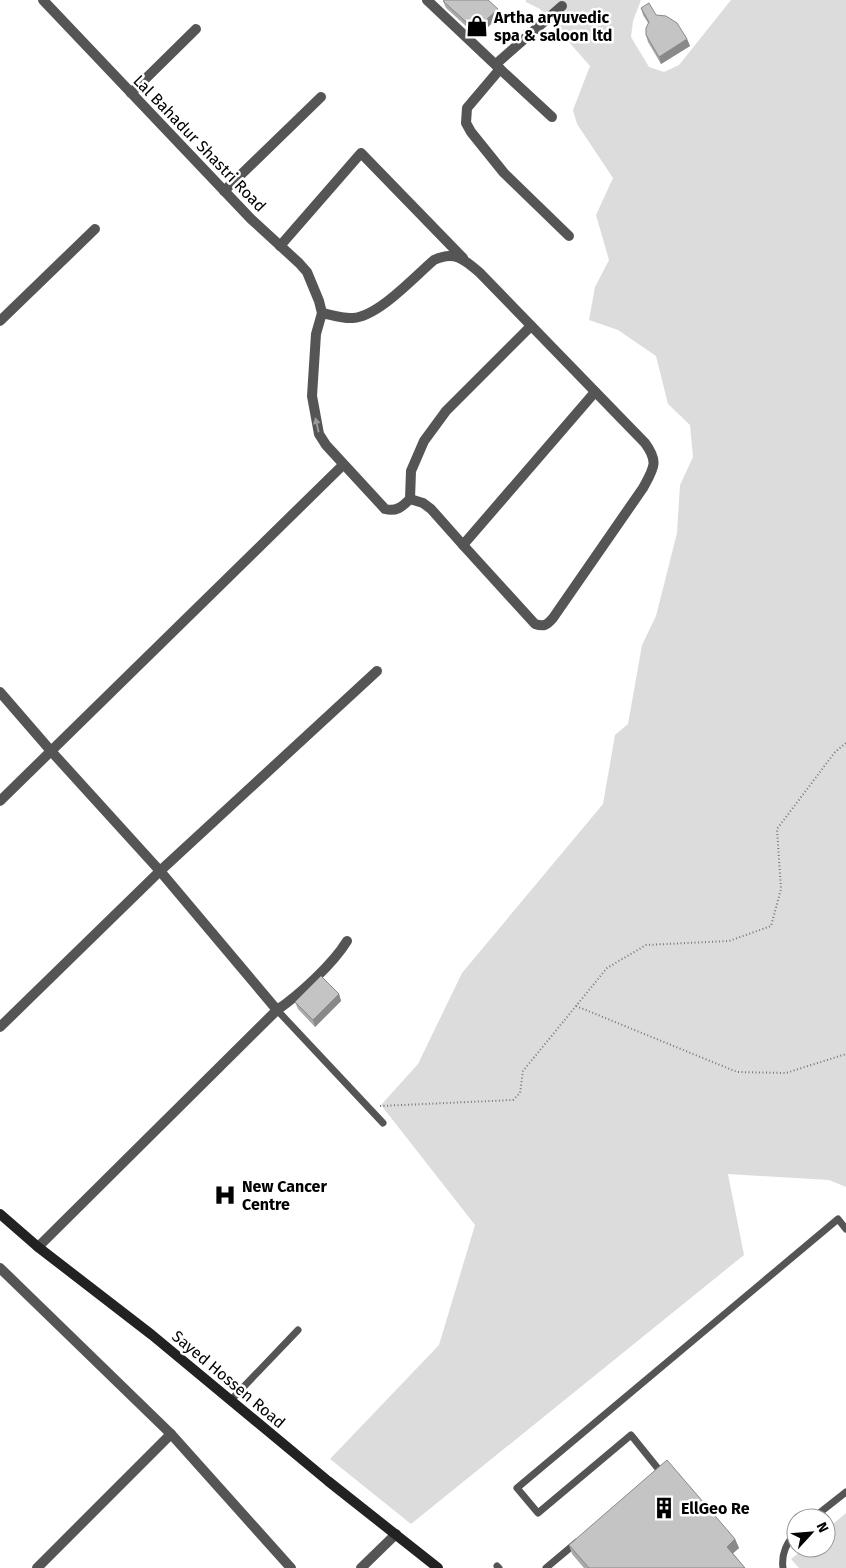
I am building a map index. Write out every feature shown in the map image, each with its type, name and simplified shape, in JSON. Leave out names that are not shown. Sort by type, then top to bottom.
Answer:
[{"type":"main road","name":"Sayed Hossen Road","points":[[0,1214],[38,1247],[152,1334],[328,1481],[438,1568]]},
{"type":"street","name":"Lal Bahadur Shastri Road","points":[[43,0],[251,220],[300,263],[307,272],[322,313]]},
{"type":"street","points":[[428,0],[552,117]]},
{"type":"street","points":[[562,6],[498,67],[467,108],[466,123],[504,173],[569,236]]},
{"type":"street","points":[[131,93],[196,29]]},
{"type":"street","points":[[224,191],[320,97]]},
{"type":"street","points":[[280,246],[361,154],[532,326],[645,443],[653,454],[654,465],[643,488],[548,624],[542,626],[535,624],[431,509],[423,503],[410,499]]},
{"type":"street","points":[[0,321],[96,229]]},
{"type":"street","points":[[464,258],[452,256],[440,257],[434,260],[379,307],[366,315],[350,318],[322,313],[316,334],[312,396],[319,434],[343,465],[384,509],[396,510],[410,499],[411,471],[424,441],[446,411],[532,326]]},
{"type":"street","points":[[463,545],[595,392]]},
{"type":"street","points":[[0,801],[343,465]]},
{"type":"street","points":[[0,1027],[160,871],[377,671]]},
{"type":"street","points":[[0,692],[160,871],[277,1010]]},
{"type":"street","points":[[38,1247],[277,1010],[291,1001],[340,953],[347,941]]},
{"type":"street","points":[[0,1268],[171,1434],[292,1568]]},
{"type":"street","points":[[38,1568],[171,1434]]},
{"type":"street","points":[[361,1568],[396,1534]]},
{"type":"lane","points":[[277,1010],[383,1122]]},
{"type":"lane","points":[[652,1478],[660,1472],[631,1436],[538,1513],[516,1488],[838,1219],[846,1229]]},
{"type":"lane","points":[[231,1400],[298,1330]]},
{"type":"lane","points":[[826,1508],[846,1492]]},
{"type":"lane","points":[[546,1568],[584,1536]]},
{"type":"lane","points":[[783,1568],[782,1558],[786,1546]]},
{"type":"path","points":[[368,1107],[512,1100],[520,1093],[523,1071],[607,968],[646,945],[729,941],[771,926],[781,889],[777,829],[835,752],[846,743]]},
{"type":"path","points":[[576,1006],[737,1072],[786,1073],[846,1054]]},
{"type":"shaded area","points":[[526,0],[641,0],[633,21],[631,37],[649,67],[664,72],[679,65],[731,0],[846,0],[846,1187],[829,1180],[728,1174],[744,1255],[411,1524],[330,1459],[439,1345],[475,1225],[381,1105],[418,1064],[462,973],[603,804],[615,735],[628,724],[642,645],[656,616],[677,533],[680,485],[693,457],[690,425],[668,404],[656,356],[618,330],[589,320],[595,287],[609,260],[596,215],[613,178],[577,124],[573,110],[590,66],[540,9],[526,2]]},
{"type":"shaded area","points":[[846,1513],[846,1568],[799,1568],[791,1559],[792,1558],[836,1558],[836,1522]]},
{"type":"building","name":"Artha aryuvedic spa & saloon ltd","points":[[488,0],[498,9],[475,30],[443,1]]},
{"type":"building","points":[[649,3],[656,15],[666,16],[677,23],[687,39],[659,57],[646,35],[646,28],[649,22],[641,8]]},
{"type":"building","points":[[321,976],[339,994],[313,1020],[295,1002]]},
{"type":"building","name":"EllGeo Re","points":[[667,1460],[735,1539],[727,1547],[745,1568],[589,1568],[569,1545]]},
{"type":"place","name":"Artha aryuvedic spa & saloon ltd","points":[[477,26]]},
{"type":"place","name":"New Cancer Centre","points":[[225,1195]]},
{"type":"place","name":"EllGeo Re","points":[[664,1508]]}]
